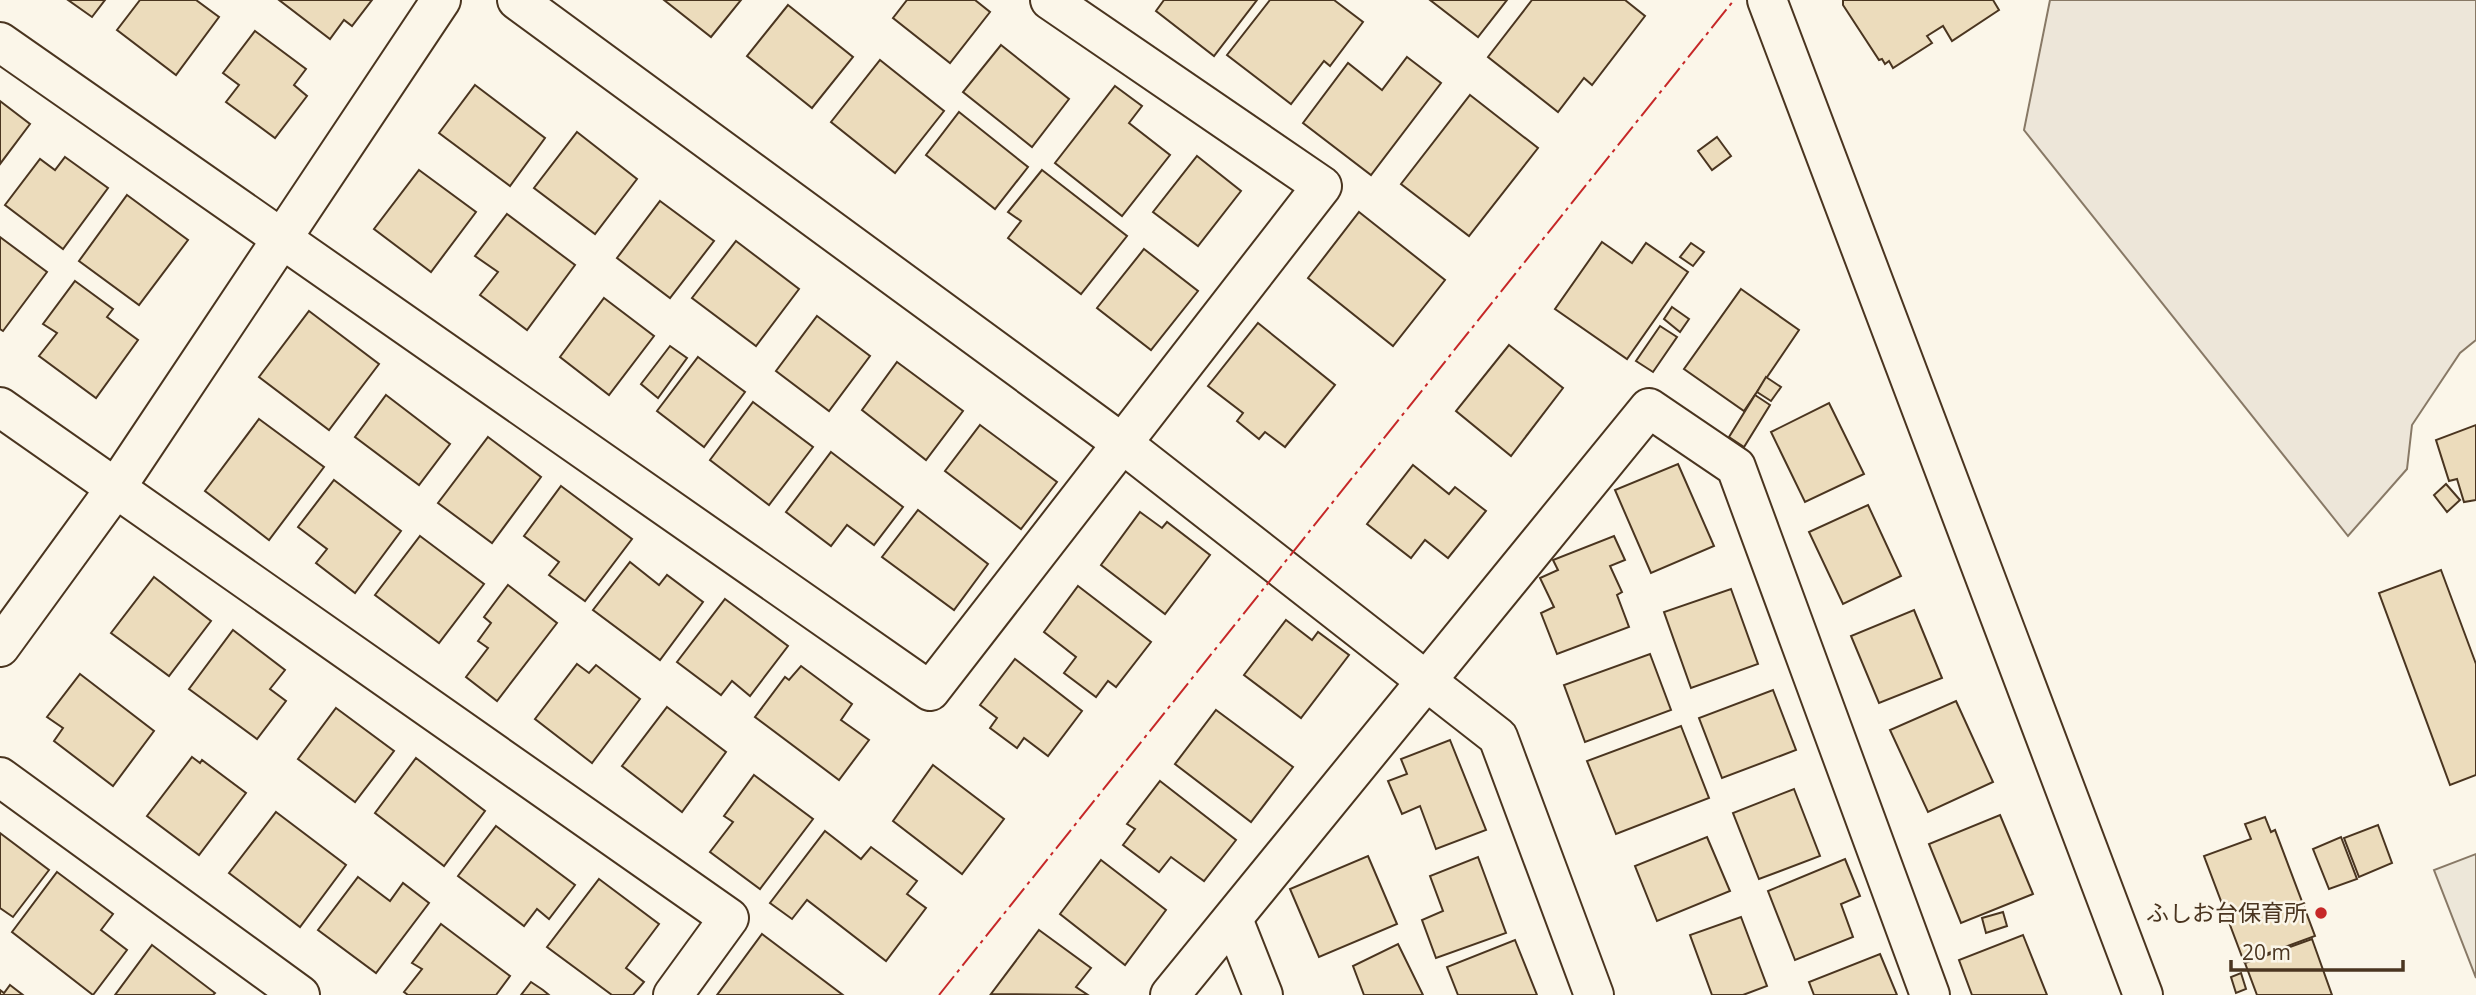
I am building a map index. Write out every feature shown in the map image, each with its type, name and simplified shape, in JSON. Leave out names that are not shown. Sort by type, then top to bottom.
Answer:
[{"type":"street","points":[[0,647],[115,489],[441,0]]},
{"type":"street","points":[[517,0],[1123,444],[1498,737],[1594,995]]},
{"type":"street","points":[[0,42],[930,691],[1322,186],[1050,0]]},
{"type":"street","points":[[1768,0],[2143,995]]},
{"type":"street","points":[[0,407],[729,918],[673,995]]},
{"type":"street","points":[[1170,995],[1649,408],[1736,467],[1930,995]]},
{"type":"street","points":[[0,777],[300,995]]},
{"type":"street","points":[[1233,919],[1263,995]]},
{"type":"shaded area","points":[[2050,0],[2476,0],[2476,340],[2460,353],[2412,425],[2407,469],[2348,536],[2024,130]]},
{"type":"shaded area","points":[[2476,854],[2476,978],[2434,870]]},
{"type":"building","points":[[68,0],[105,0],[92,17]]},
{"type":"building","points":[[140,0],[196,0],[219,17],[176,75],[117,30]]},
{"type":"building","points":[[279,0],[372,0],[352,26],[344,20],[330,39]]},
{"type":"building","points":[[664,0],[741,0],[711,37]]},
{"type":"building","points":[[907,0],[975,0],[990,12],[950,63],[893,18]]},
{"type":"building","points":[[1164,0],[1257,0],[1214,56],[1156,11]]},
{"type":"building","points":[[1270,0],[1334,0],[1363,22],[1330,66],[1324,61],[1291,104],[1227,55]]},
{"type":"building","points":[[1430,0],[1507,0],[1478,37]]},
{"type":"building","points":[[1532,0],[1625,0],[1645,16],[1592,85],[1584,78],[1558,112],[1488,57]]},
{"type":"building","points":[[1843,0],[1993,0],[1999,10],[1952,41],[1943,26],[1927,36],[1932,43],[1893,68],[1889,61],[1885,64],[1882,59],[1879,60],[1843,5]]},
{"type":"building","points":[[788,5],[853,57],[812,108],[747,56]]},
{"type":"building","points":[[255,31],[306,69],[294,85],[307,96],[275,138],[226,102],[239,85],[223,73]]},
{"type":"building","points":[[1001,45],[1069,99],[1032,147],[963,92]]},
{"type":"building","points":[[1407,57],[1441,83],[1371,175],[1303,123],[1348,63],[1382,90]]},
{"type":"building","points":[[880,60],[944,111],[895,173],[831,122]]},
{"type":"building","points":[[475,85],[545,138],[510,186],[439,133]]},
{"type":"building","points":[[1115,86],[1142,106],[1129,123],[1170,155],[1122,216],[1055,163]]},
{"type":"building","points":[[1470,95],[1538,148],[1469,236],[1401,184]]},
{"type":"building","points":[[0,101],[30,124],[0,164]]},
{"type":"building","points":[[959,112],[1028,167],[995,209],[926,155]]},
{"type":"building","points":[[577,132],[637,179],[595,234],[534,188]]},
{"type":"building","points":[[1717,137],[1731,156],[1712,170],[1698,151]]},
{"type":"building","points":[[1197,156],[1241,191],[1198,246],[1153,212]]},
{"type":"building","points":[[65,157],[108,188],[63,249],[5,205],[40,159],[55,170]]},
{"type":"building","points":[[419,170],[476,212],[431,272],[374,229]]},
{"type":"building","points":[[1042,170],[1127,236],[1081,294],[1008,238],[1021,221],[1008,212]]},
{"type":"building","points":[[127,195],[188,240],[139,305],[79,261]]},
{"type":"building","points":[[660,201],[714,241],[670,298],[617,258]]},
{"type":"building","points":[[1359,212],[1445,280],[1393,346],[1308,278]]},
{"type":"building","points":[[507,214],[575,265],[527,330],[480,295],[498,272],[475,256]]},
{"type":"building","points":[[0,237],[47,272],[3,331],[0,329]]},
{"type":"building","points":[[736,241],[799,289],[756,346],[692,298]]},
{"type":"building","points":[[1602,242],[1632,263],[1646,243],[1688,272],[1627,359],[1555,309]]},
{"type":"building","points":[[1691,243],[1704,252],[1693,266],[1680,257]]},
{"type":"building","points":[[1144,249],[1198,291],[1151,350],[1097,308]]},
{"type":"building","points":[[75,281],[113,309],[107,317],[138,340],[96,398],[39,356],[57,333],[43,324]]},
{"type":"building","points":[[1741,289],[1799,330],[1744,411],[1684,369]]},
{"type":"building","points":[[604,298],[654,336],[609,395],[560,357]]},
{"type":"building","points":[[1672,307],[1689,319],[1680,332],[1664,319]]},
{"type":"building","points":[[309,311],[379,364],[329,430],[259,377]]},
{"type":"building","points":[[817,316],[870,356],[829,411],[776,371]]},
{"type":"building","points":[[1258,323],[1335,385],[1285,447],[1265,432],[1259,439],[1237,421],[1243,413],[1208,386]]},
{"type":"building","points":[[1660,326],[1677,337],[1653,372],[1636,361]]},
{"type":"building","points":[[1509,345],[1563,388],[1511,456],[1456,411]]},
{"type":"building","points":[[670,346],[687,358],[658,398],[641,384]]},
{"type":"building","points":[[698,357],[745,392],[704,447],[657,411]]},
{"type":"building","points":[[897,362],[963,411],[926,460],[862,410]]},
{"type":"building","points":[[1766,377],[1781,387],[1771,401],[1757,392]]},
{"type":"building","points":[[386,395],[450,444],[419,485],[355,437]]},
{"type":"building","points":[[1755,395],[1770,405],[1744,447],[1729,437]]},
{"type":"building","points":[[753,402],[813,447],[769,505],[710,460]]},
{"type":"building","points":[[1829,403],[1864,474],[1805,502],[1771,432]]},
{"type":"building","points":[[259,419],[324,467],[269,540],[205,491]]},
{"type":"building","points":[[980,425],[1057,482],[1021,529],[945,471]]},
{"type":"building","points":[[2476,425],[2476,500],[2464,502],[2457,479],[2449,481],[2436,440]]},
{"type":"building","points":[[488,437],[541,477],[492,543],[438,503]]},
{"type":"building","points":[[831,452],[903,507],[874,545],[847,525],[831,546],[786,512]]},
{"type":"building","points":[[1678,464],[1714,546],[1651,573],[1615,490]]},
{"type":"building","points":[[1413,465],[1449,494],[1455,487],[1486,511],[1448,558],[1425,540],[1411,558],[1367,524]]},
{"type":"building","points":[[334,480],[401,531],[355,593],[316,563],[327,549],[298,527]]},
{"type":"building","points":[[2446,484],[2460,500],[2447,512],[2434,495]]},
{"type":"building","points":[[561,486],[632,539],[585,601],[549,575],[559,562],[524,536]]},
{"type":"building","points":[[1868,505],[1901,576],[1843,604],[1809,532]]},
{"type":"building","points":[[918,510],[988,564],[954,610],[882,557]]},
{"type":"building","points":[[1140,512],[1162,528],[1167,522],[1210,555],[1165,614],[1101,565]]},
{"type":"building","points":[[420,536],[484,584],[439,643],[375,595]]},
{"type":"building","points":[[1614,536],[1625,560],[1610,566],[1622,592],[1617,595],[1629,627],[1557,654],[1541,613],[1554,607],[1540,578],[1558,570],[1553,560]]},
{"type":"building","points":[[630,562],[659,585],[667,575],[703,602],[660,660],[593,610]]},
{"type":"building","points":[[2441,570],[2476,664],[2476,775],[2450,785],[2379,593]]},
{"type":"building","points":[[154,577],[211,621],[169,676],[111,633]]},
{"type":"building","points":[[508,585],[557,623],[497,701],[466,677],[488,648],[478,641],[491,623],[484,617]]},
{"type":"building","points":[[1078,586],[1151,642],[1116,687],[1108,681],[1096,697],[1064,673],[1076,657],[1044,632]]},
{"type":"building","points":[[1731,589],[1758,664],[1691,688],[1664,612]]},
{"type":"building","points":[[725,599],[788,646],[750,696],[732,681],[721,695],[677,662]]},
{"type":"building","points":[[1914,610],[1942,678],[1879,703],[1851,636]]},
{"type":"building","points":[[1286,620],[1312,640],[1318,632],[1349,655],[1301,718],[1244,675]]},
{"type":"building","points":[[233,630],[285,670],[270,689],[286,701],[257,739],[189,689]]},
{"type":"building","points":[[1650,654],[1671,710],[1585,742],[1564,685]]},
{"type":"building","points":[[1015,659],[1082,711],[1048,756],[1024,738],[1017,748],[990,728],[997,718],[980,705]]},
{"type":"building","points":[[577,664],[589,673],[596,665],[640,699],[592,763],[535,719]]},
{"type":"building","points":[[801,666],[852,704],[841,720],[869,740],[839,780],[755,717],[785,677],[789,680]]},
{"type":"building","points":[[80,674],[154,731],[113,786],[54,741],[63,728],[47,717]]},
{"type":"building","points":[[1773,690],[1796,750],[1722,778],[1699,718]]},
{"type":"building","points":[[1956,701],[1993,782],[1928,812],[1890,730]]},
{"type":"building","points":[[667,707],[726,752],[682,812],[622,766]]},
{"type":"building","points":[[336,708],[394,751],[355,802],[298,759]]},
{"type":"building","points":[[1216,710],[1293,767],[1251,822],[1175,764]]},
{"type":"building","points":[[1681,726],[1709,798],[1616,834],[1587,761]]},
{"type":"building","points":[[1450,740],[1486,830],[1436,849],[1420,806],[1402,814],[1388,781],[1407,774],[1401,759]]},
{"type":"building","points":[[192,757],[200,763],[202,760],[246,793],[199,855],[147,816]]},
{"type":"building","points":[[416,758],[485,811],[444,866],[375,813]]},
{"type":"building","points":[[933,765],[1004,819],[962,874],[893,821]]},
{"type":"building","points":[[754,775],[813,819],[760,889],[710,852],[733,822],[724,816]]},
{"type":"building","points":[[1160,781],[1236,840],[1204,881],[1171,857],[1159,872],[1123,845],[1135,829],[1127,824]]},
{"type":"building","points":[[1794,789],[1820,856],[1759,879],[1733,813]]},
{"type":"building","points":[[276,812],[346,865],[300,927],[229,873]]},
{"type":"building","points":[[2000,815],[2033,894],[1961,923],[1929,844]]},
{"type":"building","points":[[2265,817],[2271,832],[2275,830],[2315,936],[2244,962],[2204,856],[2251,839],[2245,824]]},
{"type":"building","points":[[2378,825],[2392,863],[2359,877],[2344,838]]},
{"type":"building","points":[[496,826],[575,885],[549,919],[537,909],[524,926],[458,876]]},
{"type":"building","points":[[825,831],[861,859],[871,847],[917,881],[907,894],[926,908],[886,961],[807,900],[792,919],[770,903]]},
{"type":"building","points":[[0,833],[49,870],[13,917],[0,908]]},
{"type":"building","points":[[1707,837],[1730,891],[1657,921],[1635,866]]},
{"type":"building","points":[[2341,837],[2357,879],[2329,889],[2313,849]]},
{"type":"building","points":[[1368,856],[1397,924],[1319,957],[1290,889]]},
{"type":"building","points":[[1478,857],[1506,933],[1436,958],[1422,920],[1443,911],[1430,876]]},
{"type":"building","points":[[1845,859],[1860,896],[1841,904],[1853,937],[1795,960],[1768,891]]},
{"type":"building","points":[[1101,860],[1166,910],[1125,965],[1060,914]]},
{"type":"building","points":[[57,872],[113,914],[101,930],[127,950],[93,995],[12,932]]},
{"type":"building","points":[[358,877],[390,901],[403,883],[429,903],[376,973],[318,930]]},
{"type":"building","points":[[599,879],[659,924],[626,968],[644,982],[633,995],[612,995],[547,947]]},
{"type":"building","points":[[2003,912],[2007,926],[1986,933],[1982,918]]},
{"type":"building","points":[[1741,917],[1767,986],[1743,995],[1712,995],[1690,935]]},
{"type":"building","points":[[441,924],[510,976],[496,995],[408,995],[404,992],[422,969],[412,963]]},
{"type":"building","points":[[1039,930],[1091,968],[1076,987],[1088,995],[991,994]]},
{"type":"building","points":[[762,934],[843,995],[717,995]]},
{"type":"building","points":[[2023,935],[2047,995],[1972,995],[1959,960]]},
{"type":"building","points":[[2312,939],[2332,995],[2257,995],[2245,963]]},
{"type":"building","points":[[1515,940],[1537,995],[1458,995],[1447,967]]},
{"type":"building","points":[[1398,944],[1423,995],[1364,995],[1353,966]]},
{"type":"building","points":[[152,945],[215,993],[115,995]]},
{"type":"building","points":[[1880,954],[1897,995],[1814,995],[1809,982]]},
{"type":"building","points":[[2241,973],[2246,989],[2236,993],[2231,977]]},
{"type":"building","points":[[531,982],[543,990],[549,995],[521,995]]},
{"type":"building","points":[[10,985],[23,995],[0,995],[0,990],[4,993]]},
{"type":"power","points":[[939,995],[1734,0]]},
{"type":"place","name":"ふしお台保育所","points":[[2321,913]]}]
